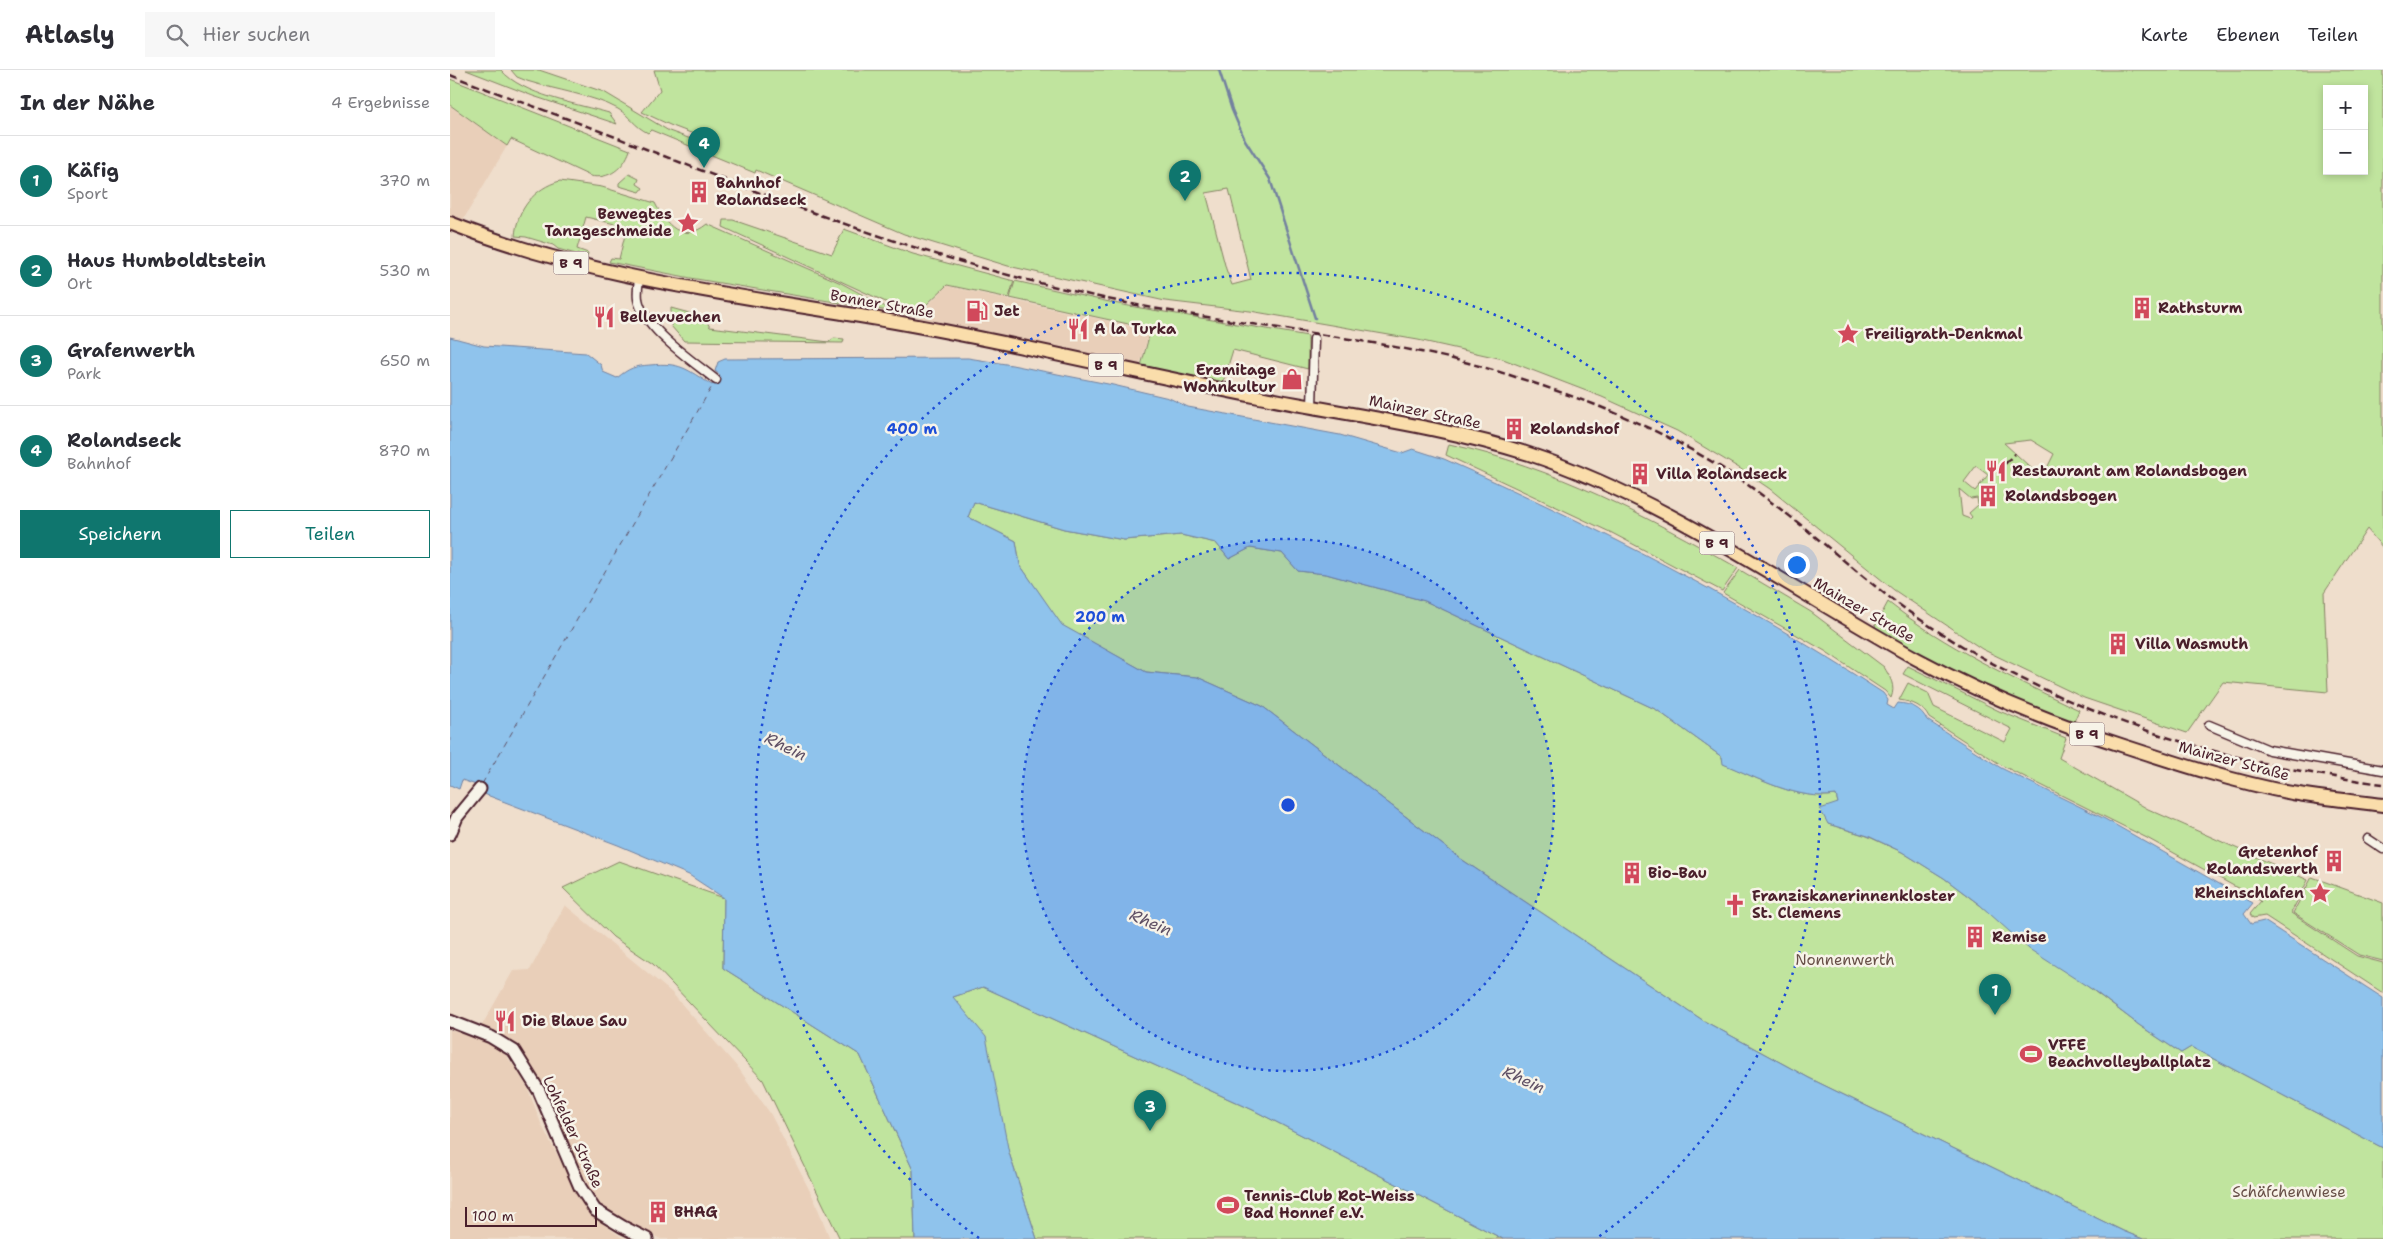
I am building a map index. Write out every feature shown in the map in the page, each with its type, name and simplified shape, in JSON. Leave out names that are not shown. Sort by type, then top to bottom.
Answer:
[{"type":"main road","name":"Bonner Straße","points":[[450,223],[529,251],[639,279],[941,330],[1312,406]]},
{"type":"main road","name":"Mainzer Straße","points":[[1312,406],[1462,435],[1529,454],[1588,476],[1682,523],[1948,676],[2005,703],[2052,722],[2184,766],[2236,780],[2290,792],[2383,805]]},
{"type":"street","points":[[639,279],[638,298],[648,320],[675,346],[716,380]]},
{"type":"street","points":[[1312,406],[1314,339]]},
{"type":"street","points":[[2209,726],[2269,750],[2383,770]]},
{"type":"street","points":[[450,834],[457,817],[480,789]]},
{"type":"street","points":[[2368,839],[2383,849]]},
{"type":"street","name":"Lohfelder Straße","points":[[450,1022],[491,1037],[514,1051],[539,1091],[580,1187],[595,1210],[647,1239]]},
{"type":"shaded area","points":[[450,106],[507,146],[463,220],[450,215]]},
{"type":"shaded area","points":[[947,286],[1150,330],[1139,368],[917,323],[925,308]]},
{"type":"shaded area","points":[[565,905],[671,992],[739,1069],[770,1113],[814,1199],[830,1239],[661,1239],[634,1227],[598,1205],[582,1182],[540,1085],[523,1053],[509,1039],[481,1027],[513,971],[530,970]]},
{"type":"shaded area","points":[[450,1030],[474,1037],[502,1050],[528,1089],[542,1126],[588,1213],[624,1239],[450,1239]]},
{"type":"green space","points":[[466,70],[501,70],[510,79],[522,86],[551,98],[609,113],[617,124],[533,96]]},
{"type":"green space","points":[[511,70],[539,70],[604,92],[669,131],[702,143],[704,138],[642,112],[660,90],[654,70],[2383,70],[2383,548],[2367,529],[2324,593],[2328,692],[2223,682],[2187,733],[2084,698],[1982,649],[1894,590],[1770,489],[1739,468],[1677,431],[1602,397],[1503,359],[1418,340],[1250,311],[1165,301],[1008,266],[904,234],[756,170],[755,173],[651,130],[648,133],[618,109],[608,104],[586,96],[517,77]],"holes":[[[1229,189],[1251,280],[1232,285],[1206,193]],[[2031,440],[2054,454],[2042,478],[2004,443]],[[1976,466],[1988,475],[1975,491],[1964,482]],[[1959,489],[1971,499],[1977,498],[1978,505],[1969,513],[1972,517],[1970,519],[1962,516]]]},
{"type":"green space","points":[[450,79],[630,150],[620,167],[609,174],[597,177],[590,176],[511,139],[507,146],[450,105]]},
{"type":"green space","points":[[629,174],[639,179],[637,184],[643,188],[640,192],[619,186],[619,183]]},
{"type":"green space","points":[[560,181],[602,187],[655,203],[670,225],[682,232],[698,230],[707,224],[841,283],[895,312],[696,279],[609,262],[611,258],[619,259],[627,227],[586,217],[577,249],[588,253],[587,257],[526,237],[515,236],[519,217],[528,201],[542,189]]},
{"type":"green space","points":[[724,220],[733,220],[832,254],[844,229],[913,254],[1014,281],[1009,298],[947,285],[924,307],[903,312],[901,309],[723,227]]},
{"type":"green space","points":[[1015,281],[1123,305],[1308,336],[1308,369],[1233,350],[1223,382],[1141,366],[1151,329],[1010,298]]},
{"type":"green space","points":[[671,308],[704,317],[710,327],[829,342],[834,338],[844,339],[843,343],[684,341],[671,326]]},
{"type":"green space","points":[[1449,444],[1526,466],[1598,495],[1669,530],[1738,568],[1722,591],[1612,533],[1446,455]]},
{"type":"green space","name":"Nonnenwerth","points":[[974,502],[1064,529],[1124,540],[1181,535],[1216,543],[1229,559],[1250,548],[1282,553],[1298,571],[1326,574],[1425,601],[1657,710],[1722,757],[1724,764],[1764,782],[1793,792],[1807,795],[1836,795],[1838,803],[1828,824],[1867,836],[1902,852],[1944,878],[2139,1025],[2181,1053],[2191,1047],[2383,1148],[2383,1239],[2143,1239],[1809,1078],[1704,1021],[1461,859],[1262,706],[1197,677],[1146,672],[1061,625],[1020,565],[1016,541],[968,517]]},
{"type":"green space","points":[[1740,570],[1811,612],[1884,667],[1893,686],[1891,698],[1885,691],[1825,651],[1723,593]]},
{"type":"green space","points":[[1888,602],[1910,619],[1956,648],[2004,674],[2079,710],[2073,724],[2006,699],[1874,628]]},
{"type":"green space","points":[[1908,666],[1999,711],[2066,738],[2059,758],[2148,809],[2308,880],[2291,913],[2357,956],[2383,963],[2383,993],[2265,916],[2253,918],[2250,914],[2261,901],[2147,838],[2003,766],[1929,718],[1924,710],[1917,705],[1899,700],[1908,683],[1928,693],[1934,707],[2005,742],[2012,729],[1903,674]]},
{"type":"green space","points":[[619,861],[724,898],[723,968],[860,1055],[913,1170],[915,1239],[840,1239],[763,1080],[653,964],[613,937],[563,888]]},
{"type":"green space","points":[[2312,877],[2383,903],[2383,961],[2359,955],[2293,913]]},
{"type":"green space","points":[[983,987],[1253,1110],[1503,1239],[1037,1239],[1009,1153],[953,997]]},
{"type":"water","name":"Rhein","points":[[450,337],[484,346],[586,353],[601,365],[603,372],[617,378],[632,368],[640,366],[660,364],[676,366],[689,371],[712,385],[720,375],[715,371],[718,362],[725,359],[968,358],[1113,385],[1169,398],[1188,407],[1340,435],[1402,453],[1413,449],[1444,459],[1613,538],[1777,627],[1883,693],[1888,700],[1887,705],[1894,709],[1898,703],[1915,707],[1922,712],[1927,720],[2001,768],[2105,819],[2253,903],[2244,914],[2251,924],[2264,921],[2383,998],[2383,1148],[2191,1047],[2181,1053],[2139,1025],[2093,990],[2029,949],[1980,905],[1944,878],[1902,852],[1868,836],[1828,824],[1820,809],[1838,803],[1836,795],[1807,795],[1793,792],[1723,764],[1722,757],[1657,710],[1425,601],[1326,574],[1298,571],[1282,553],[1250,548],[1229,559],[1216,543],[1181,535],[1124,540],[1064,529],[974,502],[968,517],[1016,541],[1020,565],[1062,625],[1146,672],[1197,677],[1262,706],[1461,859],[1704,1021],[1809,1078],[2143,1239],[1503,1239],[1253,1110],[983,987],[953,997],[986,1037],[1009,1153],[1037,1239],[915,1239],[913,1170],[860,1055],[723,968],[724,898],[689,875],[618,845],[484,794],[476,785],[462,780],[459,789],[450,785]]},
{"type":"waterway","points":[[1219,70],[1232,110],[1245,140],[1270,179],[1315,318]]},
{"type":"ferry route","points":[[482,784],[714,383]]},
{"type":"railway","points":[[450,75],[847,225],[1000,273],[1151,308],[1417,351],[1489,369],[1593,404],[1661,434],[1747,484],[1915,616],[1968,650],[2023,679],[2080,705],[2139,728],[2199,747],[2321,775],[2383,784]]},
{"type":"railway","points":[[2005,464],[2015,453]]},
{"type":"place","name":"Rolandseck","points":[[704,168]]},
{"type":"place","name":"Bahnhof Rolandseck","points":[[699,192]]},
{"type":"place","name":"Haus Humboldtstein","points":[[1185,201]]},
{"type":"place","name":"Bewegtes Tanzgeschmeide","points":[[688,223]]},
{"type":"place","name":"Rathsturm","points":[[2142,308]]},
{"type":"place","name":"Jet","points":[[977,311]]},
{"type":"place","name":"Bellevuechen","points":[[604,317]]},
{"type":"place","name":"A la Turka","points":[[1078,329]]},
{"type":"place","name":"Freiligrath-Denkmal","points":[[1848,334]]},
{"type":"place","name":"Eremitage Wohnkultur","points":[[1292,379]]},
{"type":"place","name":"Rolandshof","points":[[1514,429]]},
{"type":"place","name":"Restaurant am Rolandsbogen","points":[[1996,471]]},
{"type":"place","name":"Villa Rolandseck","points":[[1640,474]]},
{"type":"place","name":"Rolandsbogen","points":[[1988,496]]},
{"type":"place","name":"Villa Wasmuth","points":[[2118,644]]},
{"type":"place","name":"Gretenhof Rolandswerth","points":[[2334,861]]},
{"type":"place","name":"Bio-Bau","points":[[1632,873]]},
{"type":"place","name":"Rheinschlafen","points":[[2320,893]]},
{"type":"place","name":"Franziskanerinnenkloster St. Clemens","points":[[1735,905]]},
{"type":"place","name":"Remise","points":[[1975,937]]},
{"type":"place","name":"Käfig","points":[[1995,1015]]},
{"type":"place","name":"Die Blaue Sau","points":[[505,1021]]},
{"type":"place","name":"VFFE Beachvolleyballplatz","points":[[2031,1054]]},
{"type":"place","name":"Grafenwerth","points":[[1150,1131]]},
{"type":"place","name":"Tennis-Club Rot-Weiss Bad Honnef e.V.","points":[[1228,1205]]},
{"type":"place","name":"BHAG","points":[[658,1212]]},
{"type":"park label","name":"Schäfchenwiese","points":[[2289,1192]]}]
